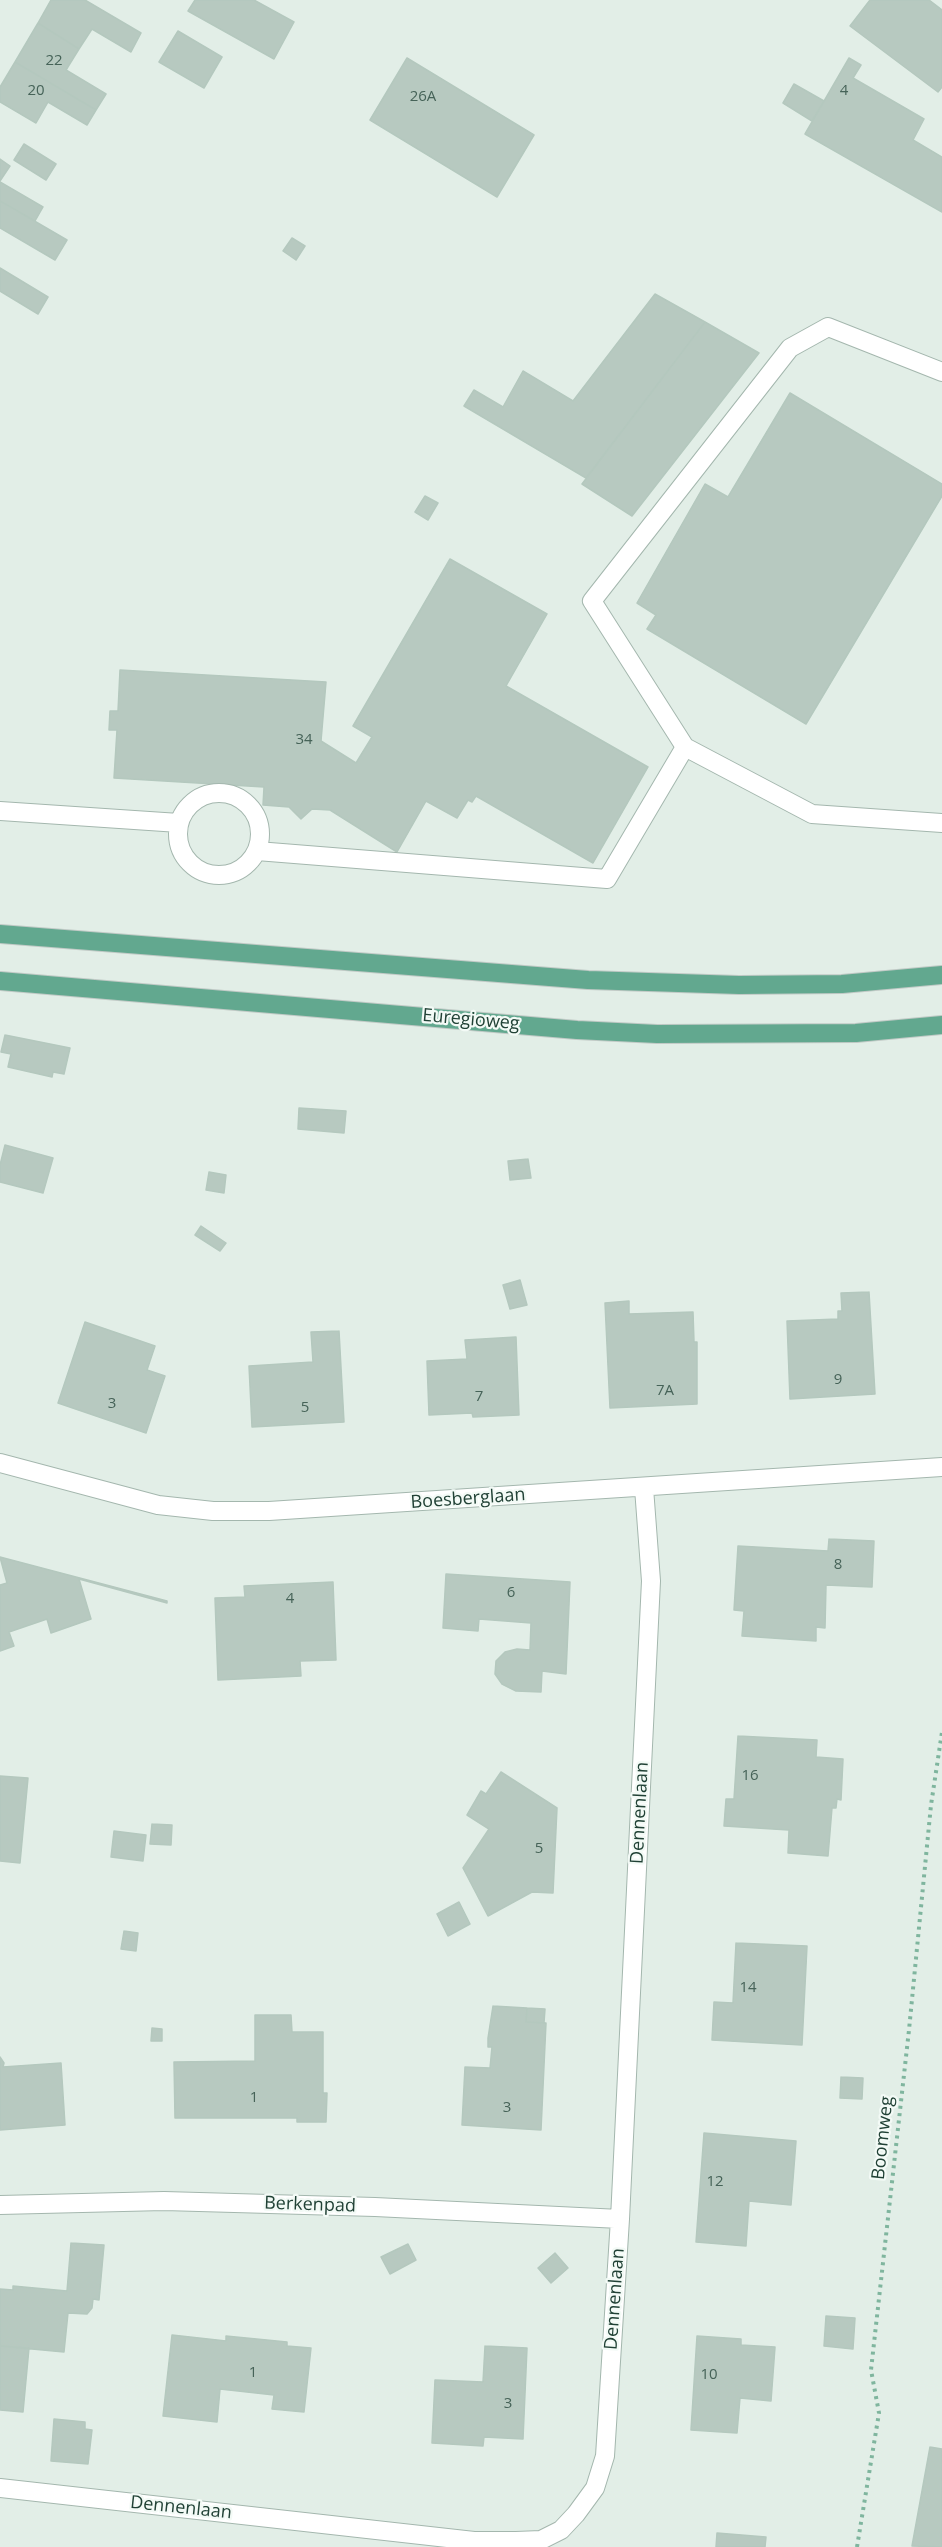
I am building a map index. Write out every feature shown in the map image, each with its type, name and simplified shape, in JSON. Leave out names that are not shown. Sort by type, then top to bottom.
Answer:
[{"type":"main road","points":[[0,934],[588,980],[739,985],[842,984],[942,975]]},
{"type":"main road","name":"Euregioweg","points":[[0,981],[577,1030],[657,1034],[856,1033],[942,1025]]},
{"type":"street","points":[[942,372],[828,327],[790,348],[592,601],[685,747],[812,814],[942,823]]},
{"type":"street","points":[[256,851],[607,879],[685,747]]},
{"type":"street","points":[[220,793],[245,802],[254,812],[259,824],[260,838],[256,851],[249,862],[238,871],[225,875],[205,873],[188,862],[181,850],[178,836],[179,823],[185,810],[195,801],[207,795],[220,793]]},
{"type":"street","points":[[0,811],[179,823]]},
{"type":"street","name":"Boesberglaan","points":[[0,1463],[158,1505],[213,1511],[281,1511],[942,1467]]},
{"type":"street","name":"Dennenlaan","points":[[0,2488],[474,2541],[541,2540],[561,2530],[596,2488],[605,2456],[620,2219],[651,1581],[644,1488]]},
{"type":"street","name":"Berkenpad","points":[[0,2205],[164,2201],[375,2207],[620,2219]]},
{"type":"path","name":"Boomweg","points":[[857,2547],[879,2413],[871,2370],[909,2030],[931,1805],[942,1732]]},
{"type":"building","points":[[51,0],[85,0],[141,33],[131,52],[92,29],[79,49],[38,23]]},
{"type":"building","points":[[195,0],[254,0],[294,22],[274,59],[188,11]]},
{"type":"building","points":[[870,0],[929,0],[942,10],[942,87],[938,92],[850,26]]},
{"type":"building","points":[[38,23],[79,49],[66,70],[106,94],[96,110],[15,62]]},
{"type":"building","points":[[178,31],[222,57],[204,88],[159,62]]},
{"type":"building","points":[[407,58],[534,135],[497,197],[370,120]]},
{"type":"building","points":[[849,58],[861,65],[853,78],[924,119],[913,140],[942,157],[942,212],[805,134]]},
{"type":"building","points":[[15,62],[96,110],[87,125],[48,102],[36,123],[0,102],[0,87]]},
{"type":"building","points":[[794,84],[824,101],[812,121],[783,103]]},
{"type":"building","points":[[24,144],[56,164],[46,180],[14,160]]},
{"type":"building","points":[[0,159],[10,166],[0,181]]},
{"type":"building","points":[[0,182],[43,207],[35,221],[0,201]]},
{"type":"building","points":[[0,201],[67,240],[55,260],[0,228]]},
{"type":"building","points":[[292,238],[305,246],[296,260],[283,251]]},
{"type":"building","points":[[0,268],[48,297],[38,314],[0,291]]},
{"type":"building","points":[[655,294],[705,322],[586,478],[464,406],[474,390],[503,407],[523,371],[573,401]]},
{"type":"building","points":[[705,322],[759,353],[632,516],[582,484]]},
{"type":"building","points":[[790,393],[942,484],[942,496],[806,724],[647,629],[656,615],[637,603],[705,484],[728,497]]},
{"type":"building","points":[[425,496],[438,503],[428,520],[415,512]]},
{"type":"building","points":[[450,559],[547,614],[506,686],[648,767],[593,863],[476,796],[472,802],[468,800],[457,818],[426,801],[397,852],[330,810],[312,809],[301,819],[289,807],[263,805],[264,787],[114,778],[117,730],[109,730],[110,711],[118,711],[120,670],[326,682],[321,741],[356,763],[372,737],[353,726]]},
{"type":"building","points":[[5,1035],[70,1048],[64,1074],[53,1072],[52,1077],[8,1067],[11,1054],[1,1052]]},
{"type":"building","points":[[299,1108],[346,1111],[344,1133],[298,1129]]},
{"type":"building","points":[[5,1145],[53,1158],[43,1193],[0,1182],[0,1165]]},
{"type":"building","points":[[528,1159],[531,1178],[510,1180],[508,1161]]},
{"type":"building","points":[[209,1172],[226,1175],[224,1193],[206,1190]]},
{"type":"building","points":[[201,1226],[226,1243],[220,1251],[195,1235]]},
{"type":"building","points":[[520,1280],[527,1305],[510,1309],[503,1285]]},
{"type":"building","points":[[869,1292],[875,1394],[790,1399],[787,1321],[838,1319],[838,1311],[842,1311],[841,1293]]},
{"type":"building","points":[[629,1301],[629,1314],[693,1312],[694,1342],[697,1342],[697,1404],[610,1408],[605,1303]]},
{"type":"building","points":[[85,1322],[155,1346],[147,1370],[165,1376],[146,1433],[58,1403]]},
{"type":"building","points":[[339,1331],[344,1422],[252,1427],[249,1366],[313,1362],[311,1332]]},
{"type":"building","points":[[516,1337],[519,1415],[473,1417],[472,1413],[429,1415],[427,1361],[467,1359],[465,1340]]},
{"type":"building","points":[[829,1539],[874,1541],[872,1587],[826,1585],[825,1628],[816,1627],[816,1641],[742,1636],[744,1611],[734,1610],[738,1546],[828,1551]]},
{"type":"building","points":[[0,1557],[167,1601],[167,1603],[79,1579],[91,1619],[51,1633],[47,1619],[9,1632],[14,1646],[0,1651],[0,1585],[7,1583]]},
{"type":"building","points":[[446,1574],[570,1582],[566,1674],[542,1671],[541,1692],[516,1691],[502,1684],[495,1674],[496,1661],[505,1652],[517,1649],[530,1650],[531,1623],[479,1619],[478,1631],[443,1628]]},
{"type":"building","points":[[333,1582],[336,1660],[300,1661],[301,1676],[218,1680],[215,1598],[245,1597],[244,1586]]},
{"type":"building","points":[[738,1736],[817,1740],[816,1757],[843,1759],[841,1800],[837,1799],[836,1808],[832,1808],[828,1856],[788,1853],[789,1830],[724,1826],[726,1799],[734,1799]]},
{"type":"building","points":[[501,1772],[557,1808],[553,1893],[532,1892],[488,1916],[463,1868],[489,1829],[467,1815],[481,1791],[486,1794]]},
{"type":"building","points":[[0,1776],[28,1778],[20,1863],[0,1861]]},
{"type":"building","points":[[152,1824],[172,1825],[171,1845],[150,1844]]},
{"type":"building","points":[[114,1831],[146,1835],[143,1861],[111,1857]]},
{"type":"building","points":[[459,1902],[470,1924],[448,1936],[437,1914]]},
{"type":"building","points":[[124,1931],[138,1933],[136,1951],[121,1949]]},
{"type":"building","points":[[736,1943],[807,1946],[802,2045],[712,2040],[714,2002],[733,2003]]},
{"type":"building","points":[[493,2006],[527,2008],[526,2022],[546,2023],[541,2130],[462,2125],[465,2067],[490,2068],[492,2047],[488,2047],[488,2038]]},
{"type":"building","points":[[527,2008],[545,2009],[544,2023],[526,2022]]},
{"type":"building","points":[[255,2015],[291,2015],[292,2032],[323,2032],[323,2093],[327,2093],[326,2122],[297,2122],[297,2118],[175,2118],[174,2062],[255,2061]]},
{"type":"building","points":[[152,2028],[162,2029],[162,2041],[151,2041]]},
{"type":"building","points":[[0,2057],[4,2063],[3,2067],[61,2063],[65,2125],[0,2130]]},
{"type":"building","points":[[841,2077],[863,2078],[862,2099],[840,2098]]},
{"type":"building","points":[[704,2133],[796,2141],[791,2205],[749,2201],[746,2246],[696,2242]]},
{"type":"building","points":[[71,2243],[104,2245],[99,2300],[93,2299],[92,2308],[87,2314],[68,2313],[64,2352],[0,2346],[0,2289],[13,2290],[13,2286],[67,2291]]},
{"type":"building","points":[[408,2244],[416,2260],[390,2274],[381,2257]]},
{"type":"building","points":[[555,2253],[568,2268],[551,2283],[538,2268]]},
{"type":"building","points":[[826,2316],[855,2318],[853,2349],[824,2346]]},
{"type":"building","points":[[172,2335],[226,2341],[226,2336],[287,2342],[287,2346],[311,2348],[304,2412],[272,2409],[274,2395],[220,2389],[217,2422],[163,2416]]},
{"type":"building","points":[[697,2336],[741,2339],[741,2345],[775,2347],[771,2401],[740,2398],[737,2433],[691,2430]]},
{"type":"building","points":[[0,2346],[29,2348],[23,2412],[0,2410]]},
{"type":"building","points":[[485,2346],[527,2348],[523,2439],[484,2437],[483,2446],[432,2443],[435,2380],[483,2382]]},
{"type":"building","points":[[54,2419],[85,2422],[85,2429],[92,2430],[88,2464],[51,2461]]},
{"type":"building","points":[[930,2447],[942,2449],[942,2547],[912,2546]]},
{"type":"building","points":[[717,2533],[766,2537],[765,2547],[716,2547]]}]
